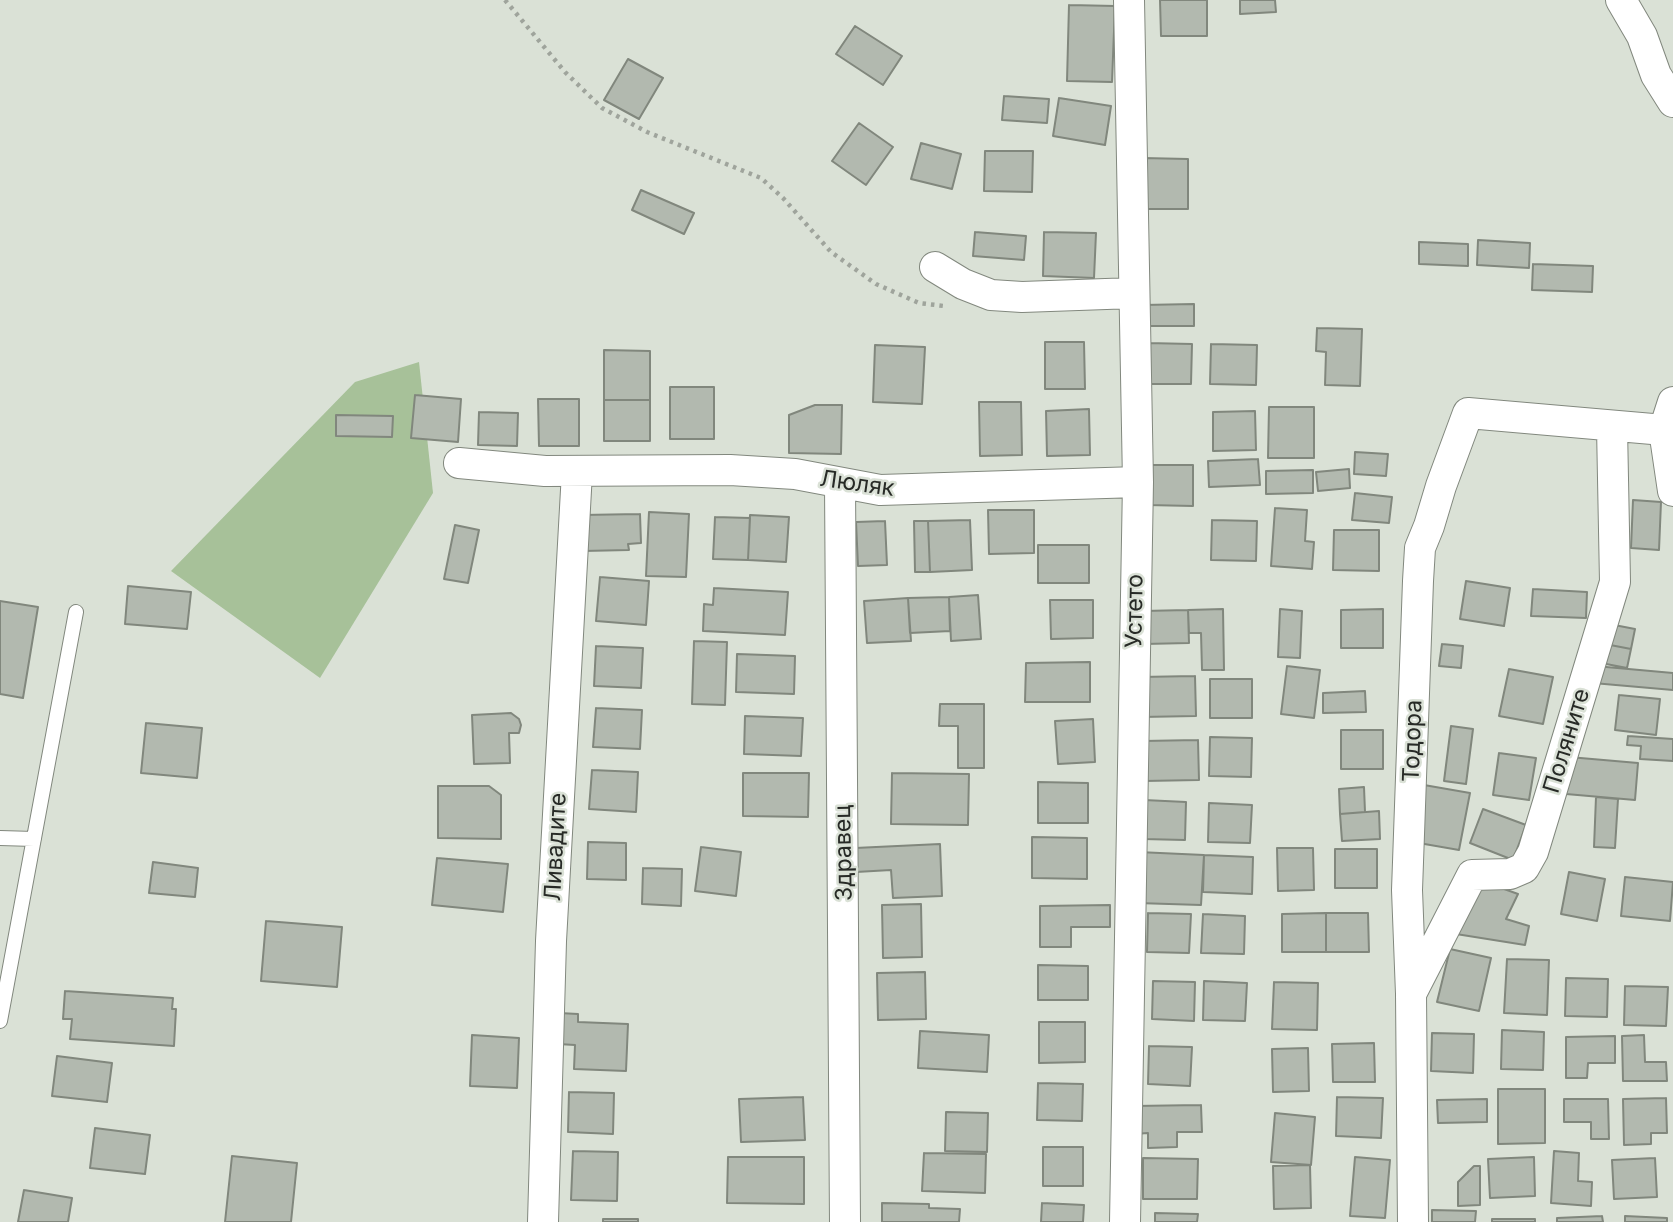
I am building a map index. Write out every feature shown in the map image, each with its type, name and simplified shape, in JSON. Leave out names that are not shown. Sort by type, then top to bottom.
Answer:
[{"type":"street","name":"Устето","points":[[1125,1222],[1138,482],[1129,0]]},
{"type":"street","points":[[1621,0],[1642,36],[1656,75],[1673,103]]},
{"type":"street","points":[[935,267],[963,284],[991,295],[1022,297],[1134,293]]},
{"type":"street","points":[[1673,402],[1664,430],[1673,492]]},
{"type":"street","name":"Тодора","points":[[1413,1222],[1411,994],[1407,890],[1420,548],[1468,413],[1612,427]]},
{"type":"street","points":[[1612,427],[1664,430]]},
{"type":"street","name":"Поляните","points":[[1411,994],[1472,875],[1510,874],[1524,868],[1533,852],[1615,582],[1612,427]]},
{"type":"street","name":"Люляк","points":[[459,463],[578,472],[730,470],[795,474],[880,490],[1138,482]]},
{"type":"street","name":"Ливадите","points":[[543,1222],[551,942],[578,472]]},
{"type":"street","name":"Здравец","points":[[840,484],[845,1222]]},
{"type":"lane","points":[[0,1021],[76,612]]},
{"type":"lane","points":[[0,838],[34,839]]},
{"type":"path","points":[[505,0],[565,72],[602,108],[647,132],[761,178],[783,198],[831,252],[876,284],[919,303],[942,307],[991,295]]},
{"type":"green space","points":[[419,362],[433,493],[320,678],[171,571],[355,382]]},
{"type":"building","points":[[1160,0],[1207,0],[1207,36],[1161,36]]},
{"type":"building","points":[[1240,0],[1275,0],[1276,12],[1240,14]]},
{"type":"building","points":[[1069,5],[1115,6],[1112,82],[1067,81]]},
{"type":"building","points":[[855,26],[902,56],[883,85],[836,54]]},
{"type":"building","points":[[628,59],[663,78],[639,119],[604,100]]},
{"type":"building","points":[[1004,96],[1049,99],[1047,123],[1002,120]]},
{"type":"building","points":[[1059,98],[1111,106],[1105,145],[1053,136]]},
{"type":"building","points":[[859,123],[893,147],[866,185],[832,161]]},
{"type":"building","points":[[921,143],[961,154],[952,189],[911,179]]},
{"type":"building","points":[[985,151],[1033,151],[1032,192],[984,191]]},
{"type":"building","points":[[1143,158],[1188,159],[1188,209],[1142,209]]},
{"type":"building","points":[[641,190],[694,213],[684,234],[632,210]]},
{"type":"building","points":[[975,232],[1026,236],[1024,260],[973,256]]},
{"type":"building","points":[[1044,232],[1096,233],[1094,278],[1043,276]]},
{"type":"building","points":[[1478,240],[1530,243],[1529,268],[1477,265]]},
{"type":"building","points":[[1419,242],[1468,244],[1468,266],[1419,264]]},
{"type":"building","points":[[1533,264],[1593,266],[1592,292],[1532,290]]},
{"type":"building","points":[[1194,304],[1194,326],[1143,326],[1143,305]]},
{"type":"building","points":[[1317,328],[1362,329],[1360,386],[1325,385],[1326,352],[1316,351]]},
{"type":"building","points":[[1045,342],[1084,342],[1085,389],[1045,389]]},
{"type":"building","points":[[1147,343],[1192,344],[1191,384],[1146,384]]},
{"type":"building","points":[[1211,344],[1257,345],[1256,385],[1210,384]]},
{"type":"building","points":[[875,345],[925,347],[922,404],[873,402]]},
{"type":"building","points":[[604,350],[650,351],[650,400],[604,400]]},
{"type":"building","points":[[670,387],[714,387],[714,439],[670,439]]},
{"type":"building","points":[[415,395],[461,399],[458,442],[411,438]]},
{"type":"building","points":[[538,399],[579,399],[579,446],[539,446]]},
{"type":"building","points":[[604,400],[650,400],[650,441],[604,441]]},
{"type":"building","points":[[979,402],[1021,402],[1022,455],[980,456]]},
{"type":"building","points":[[815,405],[842,405],[841,454],[789,453],[789,415]]},
{"type":"building","points":[[1269,407],[1314,407],[1314,458],[1268,458]]},
{"type":"building","points":[[1089,409],[1090,455],[1047,456],[1046,411]]},
{"type":"building","points":[[1255,411],[1256,450],[1213,451],[1213,412]]},
{"type":"building","points":[[479,412],[518,413],[517,446],[478,445]]},
{"type":"building","points":[[336,415],[393,416],[392,437],[336,436]]},
{"type":"building","points":[[1355,452],[1388,454],[1386,476],[1354,474]]},
{"type":"building","points":[[1258,459],[1260,485],[1209,487],[1208,461]]},
{"type":"building","points":[[1148,465],[1193,465],[1193,506],[1147,505]]},
{"type":"building","points":[[1349,469],[1350,488],[1318,491],[1316,472]]},
{"type":"building","points":[[1313,470],[1313,493],[1266,494],[1266,471]]},
{"type":"building","points":[[1355,493],[1392,497],[1389,523],[1352,520]]},
{"type":"building","points":[[1633,500],[1661,502],[1659,550],[1631,548]]},
{"type":"building","points":[[1275,508],[1307,510],[1305,541],[1314,542],[1312,569],[1271,566]]},
{"type":"building","points":[[988,510],[1034,510],[1034,553],[989,554]]},
{"type":"building","points":[[649,512],[689,514],[686,577],[646,576]]},
{"type":"building","points":[[640,514],[641,543],[628,544],[629,550],[583,551],[582,515]]},
{"type":"building","points":[[750,515],[789,517],[786,562],[748,560]]},
{"type":"building","points":[[715,517],[750,518],[748,560],[713,559]]},
{"type":"building","points":[[970,520],[972,570],[930,572],[928,521]]},
{"type":"building","points":[[1212,520],[1257,521],[1256,561],[1211,560]]},
{"type":"building","points":[[885,521],[887,565],[858,566],[856,522]]},
{"type":"building","points":[[914,521],[928,521],[930,572],[915,572]]},
{"type":"building","points":[[455,525],[479,530],[468,583],[444,579]]},
{"type":"building","points":[[1334,530],[1379,530],[1379,571],[1333,570]]},
{"type":"building","points":[[1038,545],[1089,545],[1089,583],[1038,583]]},
{"type":"building","points":[[600,577],[649,581],[646,625],[596,621]]},
{"type":"building","points":[[1466,581],[1510,588],[1504,626],[1460,619]]},
{"type":"building","points":[[128,586],[191,592],[187,629],[125,624]]},
{"type":"building","points":[[714,588],[788,592],[785,635],[703,631],[704,604],[713,605]]},
{"type":"building","points":[[1533,589],[1587,592],[1586,618],[1531,616]]},
{"type":"building","points":[[978,595],[981,639],[951,641],[949,597]]},
{"type":"building","points":[[949,597],[950,631],[910,633],[908,598]]},
{"type":"building","points":[[908,598],[911,641],[867,643],[864,601]]},
{"type":"building","points":[[1050,600],[1093,600],[1093,638],[1051,639]]},
{"type":"building","points":[[0,601],[38,607],[23,698],[0,694]]},
{"type":"building","points":[[1223,609],[1224,670],[1202,670],[1201,633],[1189,633],[1188,610]]},
{"type":"building","points":[[1280,609],[1302,611],[1300,658],[1278,657]]},
{"type":"building","points":[[1383,609],[1383,648],[1341,648],[1341,610]]},
{"type":"building","points":[[1188,610],[1189,643],[1144,644],[1143,611]]},
{"type":"building","points":[[1609,624],[1635,629],[1631,649],[1605,644]]},
{"type":"building","points":[[694,641],[727,642],[725,705],[692,704]]},
{"type":"building","points":[[1442,644],[1463,646],[1461,668],[1439,666]]},
{"type":"building","points":[[1605,644],[1631,649],[1627,668],[1601,663]]},
{"type":"building","points":[[596,646],[643,648],[641,688],[594,686]]},
{"type":"building","points":[[737,654],[795,656],[794,694],[736,692]]},
{"type":"building","points":[[1090,662],[1090,702],[1025,702],[1026,663]]},
{"type":"building","points":[[1287,666],[1320,670],[1314,718],[1281,714]]},
{"type":"building","points":[[1595,666],[1673,673],[1673,690],[1593,683]]},
{"type":"building","points":[[1509,669],[1553,677],[1543,724],[1499,716]]},
{"type":"building","points":[[1195,676],[1196,716],[1141,717],[1140,677]]},
{"type":"building","points":[[1210,679],[1252,679],[1252,718],[1210,718]]},
{"type":"building","points":[[1365,691],[1366,712],[1323,713],[1323,693]]},
{"type":"building","points":[[1619,695],[1660,699],[1656,735],[1615,730]]},
{"type":"building","points":[[940,704],[984,704],[984,768],[958,768],[958,726],[939,726]]},
{"type":"building","points":[[596,708],[642,710],[640,749],[593,747]]},
{"type":"building","points":[[511,713],[519,719],[521,725],[519,733],[509,733],[510,763],[474,764],[472,715]]},
{"type":"building","points":[[745,716],[803,718],[801,756],[744,754]]},
{"type":"building","points":[[1093,719],[1095,762],[1058,764],[1055,721]]},
{"type":"building","points":[[146,723],[202,728],[197,778],[141,773]]},
{"type":"building","points":[[1451,726],[1473,729],[1466,784],[1444,781]]},
{"type":"building","points":[[1341,730],[1383,730],[1383,769],[1341,769]]},
{"type":"building","points":[[1628,736],[1673,739],[1673,761],[1640,759],[1641,746],[1627,745]]},
{"type":"building","points":[[1210,737],[1252,738],[1251,777],[1209,776]]},
{"type":"building","points":[[1198,740],[1199,780],[1144,781],[1143,741]]},
{"type":"building","points":[[1499,753],[1536,758],[1529,800],[1493,795]]},
{"type":"building","points":[[1569,757],[1638,763],[1635,800],[1566,794]]},
{"type":"building","points":[[592,770],[638,772],[636,812],[589,809]]},
{"type":"building","points":[[743,773],[809,773],[808,817],[743,816]]},
{"type":"building","points":[[892,773],[969,774],[968,825],[891,824]]},
{"type":"building","points":[[1038,782],[1088,783],[1088,823],[1038,823]]},
{"type":"building","points":[[1424,785],[1470,793],[1459,850],[1413,842]]},
{"type":"building","points":[[438,786],[489,786],[501,795],[501,839],[438,838]]},
{"type":"building","points":[[1364,787],[1365,812],[1340,814],[1339,789]]},
{"type":"building","points":[[1596,797],[1618,799],[1615,848],[1594,847]]},
{"type":"building","points":[[1144,800],[1186,802],[1185,840],[1143,839]]},
{"type":"building","points":[[1209,803],[1252,805],[1250,843],[1208,842]]},
{"type":"building","points":[[1483,809],[1526,825],[1513,860],[1470,843]]},
{"type":"building","points":[[1379,811],[1380,839],[1342,841],[1340,814]]},
{"type":"building","points":[[1032,837],[1087,838],[1087,879],[1032,878]]},
{"type":"building","points":[[588,842],[626,843],[626,880],[587,879]]},
{"type":"building","points":[[940,844],[942,896],[893,898],[891,870],[856,872],[855,848]]},
{"type":"building","points":[[701,847],[741,852],[736,896],[695,891]]},
{"type":"building","points":[[1277,848],[1313,848],[1314,890],[1278,891]]},
{"type":"building","points":[[1335,849],[1377,849],[1377,888],[1335,888]]},
{"type":"building","points":[[1138,852],[1204,855],[1201,905],[1137,903]]},
{"type":"building","points":[[1204,855],[1253,857],[1252,894],[1203,892]]},
{"type":"building","points":[[437,858],[508,864],[503,912],[432,905]]},
{"type":"building","points":[[153,862],[198,868],[195,897],[149,893]]},
{"type":"building","points":[[643,868],[682,869],[681,906],[642,904]]},
{"type":"building","points":[[1569,872],[1605,879],[1597,921],[1561,914]]},
{"type":"building","points":[[1625,877],[1673,882],[1670,921],[1621,916]]},
{"type":"building","points":[[1482,881],[1518,894],[1506,919],[1529,926],[1525,945],[1456,934]]},
{"type":"building","points":[[921,904],[922,957],[883,958],[882,905]]},
{"type":"building","points":[[1110,905],[1110,927],[1071,927],[1071,947],[1040,947],[1040,906]]},
{"type":"building","points":[[1148,913],[1191,914],[1189,953],[1147,952]]},
{"type":"building","points":[[1326,913],[1368,913],[1369,952],[1326,952]]},
{"type":"building","points":[[1326,913],[1326,952],[1282,952],[1282,914]]},
{"type":"building","points":[[1203,914],[1245,916],[1244,954],[1201,953]]},
{"type":"building","points":[[266,921],[342,927],[337,987],[261,981]]},
{"type":"building","points":[[1450,949],[1491,958],[1479,1011],[1437,1002]]},
{"type":"building","points":[[1507,959],[1549,960],[1547,1015],[1504,1013]]},
{"type":"building","points":[[1038,965],[1088,966],[1088,1000],[1038,1000]]},
{"type":"building","points":[[925,972],[926,1019],[878,1020],[877,973]]},
{"type":"building","points":[[1566,978],[1608,979],[1607,1017],[1565,1016]]},
{"type":"building","points":[[1153,981],[1195,982],[1194,1021],[1152,1019]]},
{"type":"building","points":[[1204,981],[1247,983],[1245,1021],[1203,1020]]},
{"type":"building","points":[[1274,982],[1318,983],[1317,1030],[1272,1029]]},
{"type":"building","points":[[1625,986],[1668,987],[1666,1026],[1624,1025]]},
{"type":"building","points":[[65,991],[173,998],[172,1009],[176,1009],[174,1046],[70,1039],[72,1019],[63,1019]]},
{"type":"building","points":[[559,1013],[578,1014],[578,1022],[628,1024],[626,1071],[574,1069],[575,1045],[558,1044]]},
{"type":"building","points":[[1039,1022],[1085,1022],[1085,1062],[1039,1063]]},
{"type":"building","points":[[1502,1030],[1544,1032],[1543,1070],[1501,1069]]},
{"type":"building","points":[[920,1031],[989,1035],[987,1072],[918,1068]]},
{"type":"building","points":[[1432,1033],[1474,1034],[1473,1073],[1431,1071]]},
{"type":"building","points":[[472,1035],[519,1038],[517,1088],[470,1086]]},
{"type":"building","points":[[1644,1035],[1645,1062],[1666,1062],[1667,1081],[1623,1081],[1622,1036]]},
{"type":"building","points":[[1615,1036],[1615,1063],[1588,1063],[1587,1078],[1566,1078],[1566,1037]]},
{"type":"building","points":[[1374,1043],[1375,1082],[1333,1082],[1332,1044]]},
{"type":"building","points":[[1149,1046],[1192,1047],[1190,1086],[1148,1084]]},
{"type":"building","points":[[1308,1048],[1309,1091],[1273,1092],[1272,1049]]},
{"type":"building","points":[[57,1056],[112,1063],[107,1102],[52,1096]]},
{"type":"building","points":[[1038,1083],[1083,1084],[1082,1121],[1037,1120]]},
{"type":"building","points":[[1498,1089],[1545,1089],[1545,1143],[1498,1144]]},
{"type":"building","points":[[569,1092],[614,1093],[613,1134],[568,1132]]},
{"type":"building","points":[[803,1097],[805,1140],[741,1142],[739,1099]]},
{"type":"building","points":[[1337,1097],[1383,1098],[1381,1138],[1336,1136]]},
{"type":"building","points":[[1666,1098],[1667,1133],[1651,1133],[1651,1144],[1624,1145],[1623,1099]]},
{"type":"building","points":[[1487,1099],[1487,1122],[1438,1123],[1437,1100]]},
{"type":"building","points":[[1564,1099],[1608,1099],[1609,1139],[1591,1139],[1591,1122],[1564,1122]]},
{"type":"building","points":[[1201,1105],[1202,1132],[1177,1132],[1177,1147],[1148,1148],[1148,1133],[1134,1134],[1134,1106]]},
{"type":"building","points":[[946,1112],[988,1113],[987,1152],[945,1151]]},
{"type":"building","points":[[1275,1113],[1315,1117],[1311,1165],[1271,1162]]},
{"type":"building","points":[[95,1128],[150,1135],[145,1174],[90,1168]]},
{"type":"building","points":[[1043,1147],[1083,1147],[1083,1186],[1043,1186]]},
{"type":"building","points":[[573,1151],[618,1152],[617,1201],[571,1200]]},
{"type":"building","points":[[1554,1151],[1579,1153],[1578,1181],[1592,1182],[1591,1206],[1551,1203]]},
{"type":"building","points":[[924,1153],[986,1154],[985,1193],[922,1191]]},
{"type":"building","points":[[232,1156],[297,1163],[291,1222],[225,1222]]},
{"type":"building","points":[[728,1157],[804,1157],[804,1204],[727,1203]]},
{"type":"building","points":[[1355,1157],[1390,1160],[1385,1218],[1350,1216]]},
{"type":"building","points":[[1534,1157],[1535,1196],[1490,1198],[1488,1159]]},
{"type":"building","points":[[1143,1158],[1198,1159],[1197,1199],[1143,1199]]},
{"type":"building","points":[[1655,1158],[1657,1197],[1614,1199],[1612,1160]]},
{"type":"building","points":[[1310,1165],[1311,1208],[1274,1209],[1273,1166]]},
{"type":"building","points":[[1474,1166],[1480,1166],[1480,1205],[1458,1206],[1458,1182]]},
{"type":"building","points":[[24,1190],[72,1198],[68,1222],[18,1222]]},
{"type":"building","points":[[882,1203],[929,1204],[929,1208],[960,1209],[959,1222],[882,1222]]},
{"type":"building","points":[[1042,1203],[1084,1205],[1083,1222],[1041,1222]]},
{"type":"building","points":[[1432,1210],[1476,1211],[1475,1222],[1432,1222]]},
{"type":"building","points":[[1155,1213],[1198,1214],[1197,1222],[1155,1222]]},
{"type":"building","points":[[1602,1216],[1603,1222],[1557,1222],[1557,1218]]},
{"type":"building","points":[[1625,1216],[1667,1218],[1667,1222],[1625,1222]]},
{"type":"building","points":[[603,1219],[638,1219],[638,1222],[603,1222]]},
{"type":"building","points":[[1492,1219],[1535,1219],[1535,1222],[1492,1222]]}]
